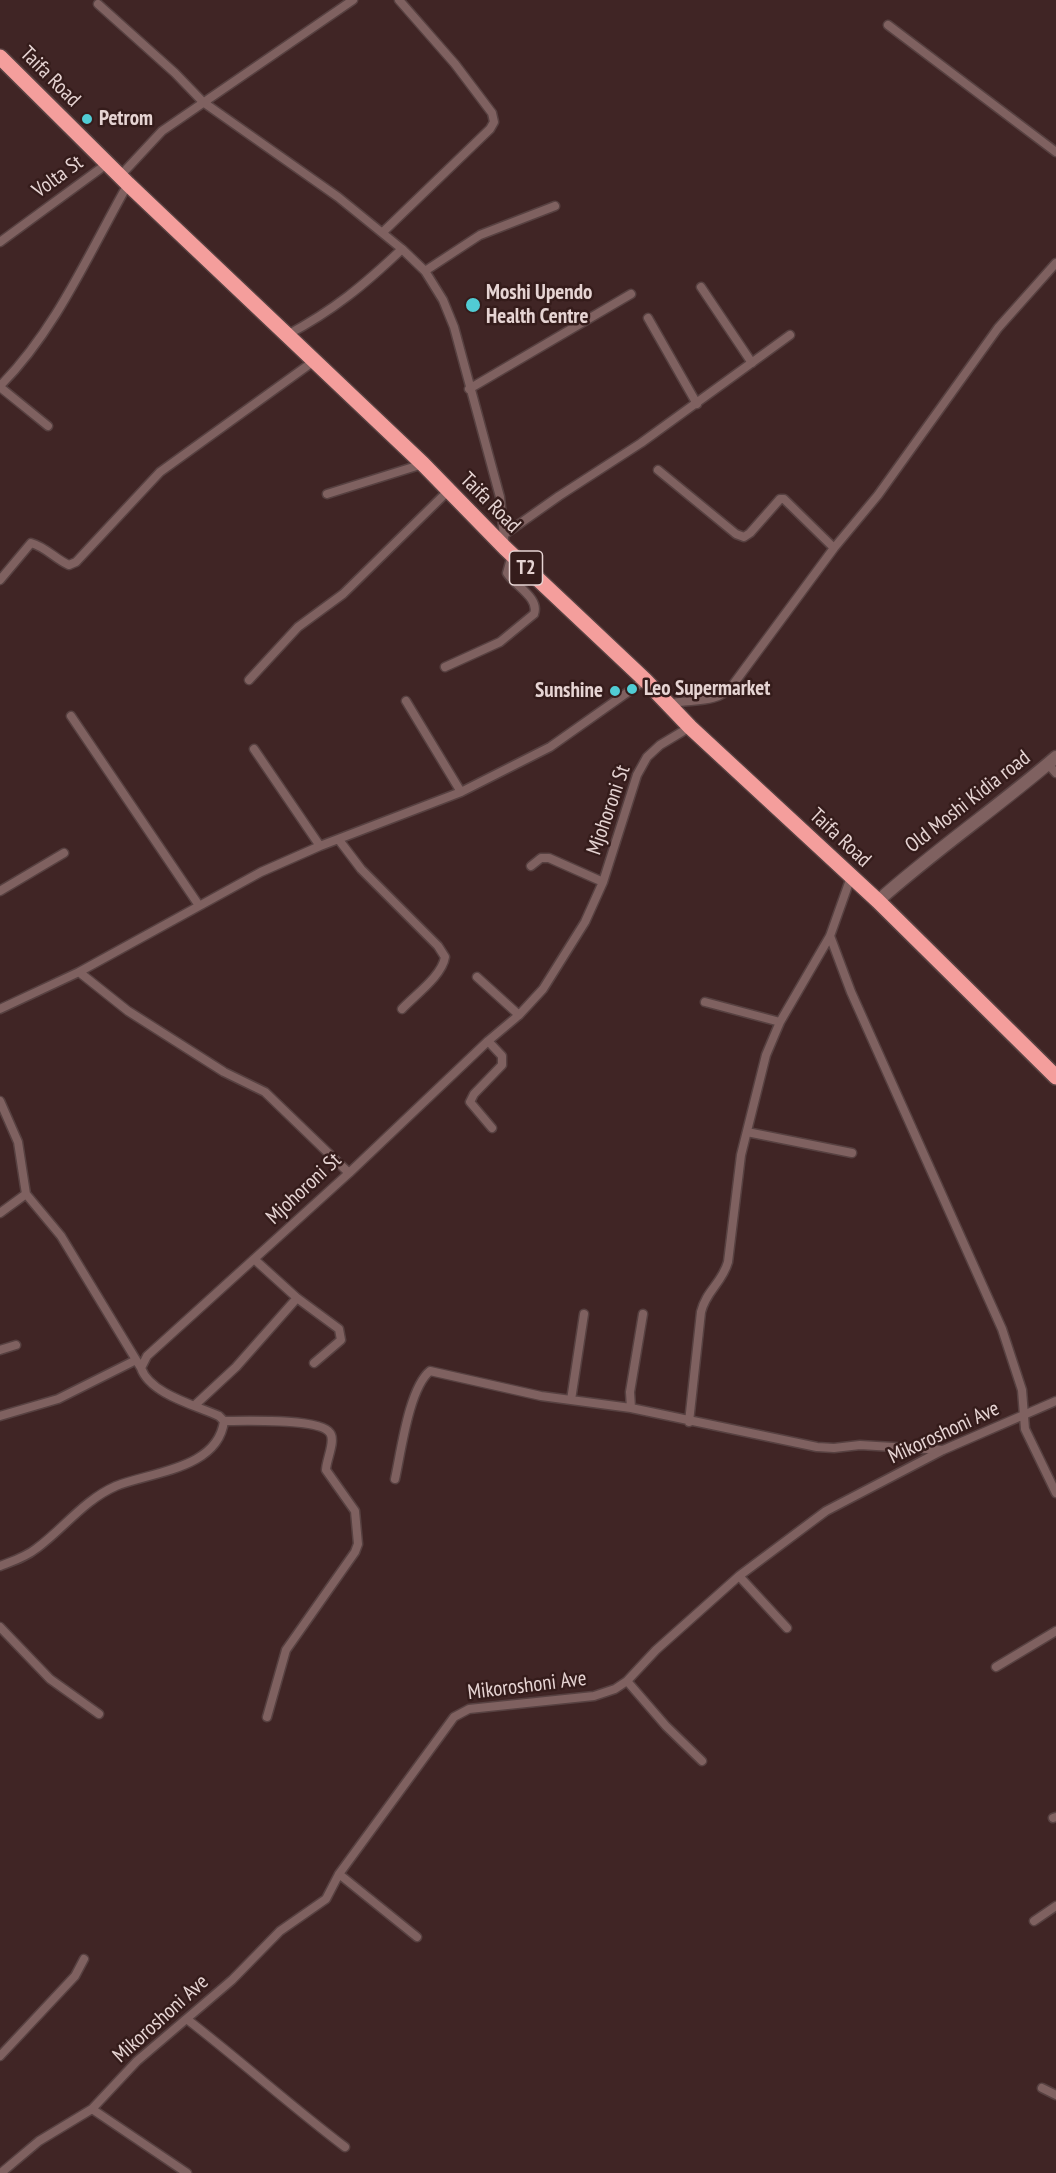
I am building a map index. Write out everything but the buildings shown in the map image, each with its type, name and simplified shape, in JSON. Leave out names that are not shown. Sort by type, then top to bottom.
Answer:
[{"type":"highway","name":"Taifa Road","points":[[0,57],[124,180],[508,546],[690,727],[878,901],[1056,1077]]},
{"type":"street","points":[[48,426],[0,386],[32,351],[124,180],[162,131],[353,0]]},
{"type":"street","points":[[383,232],[490,129],[494,122],[492,113],[455,64],[399,0]]},
{"type":"street","points":[[98,4],[175,73],[203,102],[383,232],[425,271],[443,300],[454,327],[500,497],[508,546],[507,573],[536,607],[534,614],[500,642],[445,666]]},
{"type":"street","points":[[888,25],[1056,152]]},
{"type":"street","name":"Volta St","points":[[0,242],[108,163]]},
{"type":"street","points":[[425,271],[480,235],[555,206]]},
{"type":"street","points":[[287,335],[322,316],[352,295],[402,249]]},
{"type":"street","points":[[668,704],[686,700],[712,700],[723,696],[834,548],[878,495],[998,328],[1056,263]]},
{"type":"street","points":[[701,287],[752,363]]},
{"type":"street","points":[[469,389],[631,294]]},
{"type":"street","points":[[648,318],[697,404]]},
{"type":"street","points":[[508,546],[790,335]]},
{"type":"street","points":[[0,579],[31,543],[39,545],[69,565],[76,562],[160,472],[314,361]]},
{"type":"street","points":[[327,494],[423,464]]},
{"type":"street","points":[[658,470],[736,534],[744,537],[750,533],[780,499],[784,499],[834,548]]},
{"type":"street","points":[[249,680],[298,627],[343,594],[448,491]]},
{"type":"street","points":[[0,1009],[79,972],[198,904],[320,846],[461,792],[550,747],[645,680]]},
{"type":"street","points":[[406,701],[461,792]]},
{"type":"street","points":[[71,716],[198,904]]},
{"type":"street","name":"Mjohoroni St","points":[[139,1364],[349,1173],[488,1041],[519,1015],[543,989],[585,922],[603,882],[637,775],[647,757],[660,745],[690,727]]},
{"type":"street","points":[[254,749],[320,846]]},
{"type":"street","name":"Old Moshi Kidia road","points":[[878,901],[930,856],[1053,765]]},
{"type":"street","points":[[339,840],[361,869],[438,946],[445,957],[444,964],[402,1009]]},
{"type":"street","points":[[0,891],[64,853]]},
{"type":"street","points":[[531,866],[542,858],[549,858],[603,882]]},
{"type":"street","points":[[689,1422],[701,1312],[705,1297],[724,1277],[728,1262],[741,1155],[766,1055],[780,1022],[830,936],[851,877]]},
{"type":"street","points":[[830,936],[851,992],[1002,1329],[1022,1390],[1023,1417],[1031,1443],[1056,1493]]},
{"type":"street","points":[[79,972],[128,1011],[224,1072],[265,1092],[349,1173]]},
{"type":"street","points":[[477,977],[519,1015]]},
{"type":"street","points":[[705,1002],[780,1022]]},
{"type":"street","points":[[488,1041],[502,1056],[502,1065],[474,1094],[470,1102],[492,1128]]},
{"type":"street","points":[[0,1101],[18,1142],[26,1194],[61,1236],[139,1364],[144,1377],[169,1393],[219,1416],[224,1421],[277,1421],[322,1427],[330,1431],[333,1438],[326,1470],[355,1511],[358,1544],[355,1552],[286,1650],[267,1718]]},
{"type":"street","points":[[747,1132],[852,1153]]},
{"type":"street","points":[[0,1213],[26,1194]]},
{"type":"street","points":[[254,1259],[297,1298],[339,1329],[342,1335],[340,1340],[314,1363]]},
{"type":"street","points":[[195,1405],[236,1367],[297,1298]]},
{"type":"street","points":[[571,1400],[584,1314]]},
{"type":"street","points":[[631,1408],[630,1392],[643,1314]]},
{"type":"street","points":[[0,1350],[16,1345]]},
{"type":"street","points":[[0,1416],[58,1399],[139,1364]]},
{"type":"street","points":[[395,1479],[421,1378],[430,1371],[571,1400],[631,1408],[817,1447],[860,1445],[943,1450]]},
{"type":"street","name":"Mikoroshoni Ave","points":[[1,2173],[39,2141],[92,2109],[137,2061],[188,2019],[280,1931],[326,1899],[339,1874],[444,1729],[460,1713],[469,1709],[594,1696],[627,1681],[656,1650],[739,1576],[826,1511],[943,1450],[1056,1401]]},
{"type":"street","points":[[0,1566],[24,1557],[37,1548],[105,1491],[186,1465],[205,1453],[223,1430],[224,1421]]},
{"type":"street","points":[[739,1576],[787,1628]]},
{"type":"street","points":[[0,1626],[50,1679],[99,1714]]},
{"type":"street","points":[[996,1667],[1056,1631]]},
{"type":"street","points":[[627,1681],[666,1726],[702,1761]]},
{"type":"street","points":[[339,1874],[417,1936]]},
{"type":"street","points":[[1034,1921],[1056,1906]]},
{"type":"street","points":[[0,2056],[75,1976],[84,1959]]},
{"type":"street","points":[[188,2019],[231,2053],[292,2108],[345,2147]]},
{"type":"street","points":[[1042,2088],[1056,2095]]},
{"type":"street","points":[[92,2109],[188,2173]]},
{"type":"place","name":"Petrom","points":[[87,119]]},
{"type":"place","name":"Moshi Upendo Health Centre","points":[[473,305]]},
{"type":"place","name":"Leo Supermarket","points":[[632,689]]},
{"type":"place","name":"Sunshine","points":[[615,691]]}]
